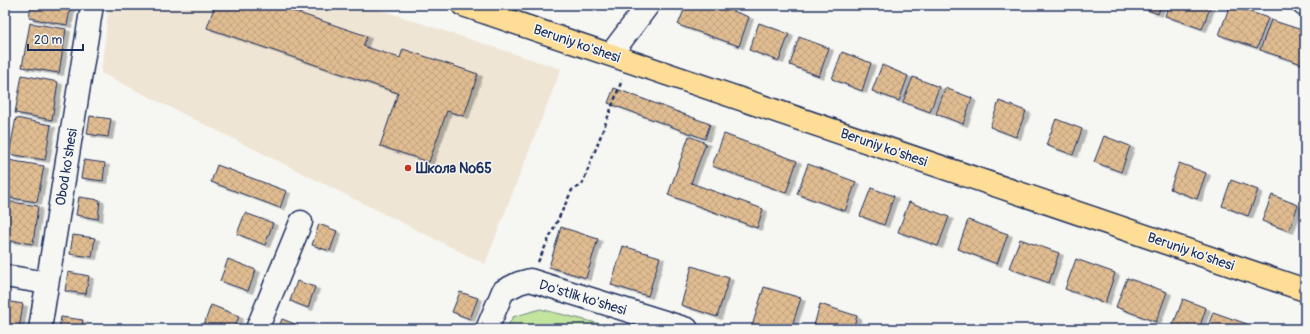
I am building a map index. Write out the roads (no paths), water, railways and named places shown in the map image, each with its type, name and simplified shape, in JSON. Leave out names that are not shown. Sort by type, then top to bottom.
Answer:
[{"type":"main road","name":"Beruniy ko'shesi","points":[[463,5],[1305,290]]},
{"type":"street","name":"Obod ko'shesi","points":[[40,329],[92,5]]},
{"type":"street","points":[[620,58],[648,5]]},
{"type":"street","points":[[257,329],[301,222]]},
{"type":"street","points":[[5,276],[47,283]]},
{"type":"street","name":"Do'stlik ko'shesi","points":[[487,329],[503,291],[519,283],[530,280],[687,329]]},
{"type":"place","name":"Школа №65","points":[[408,168]]}]
